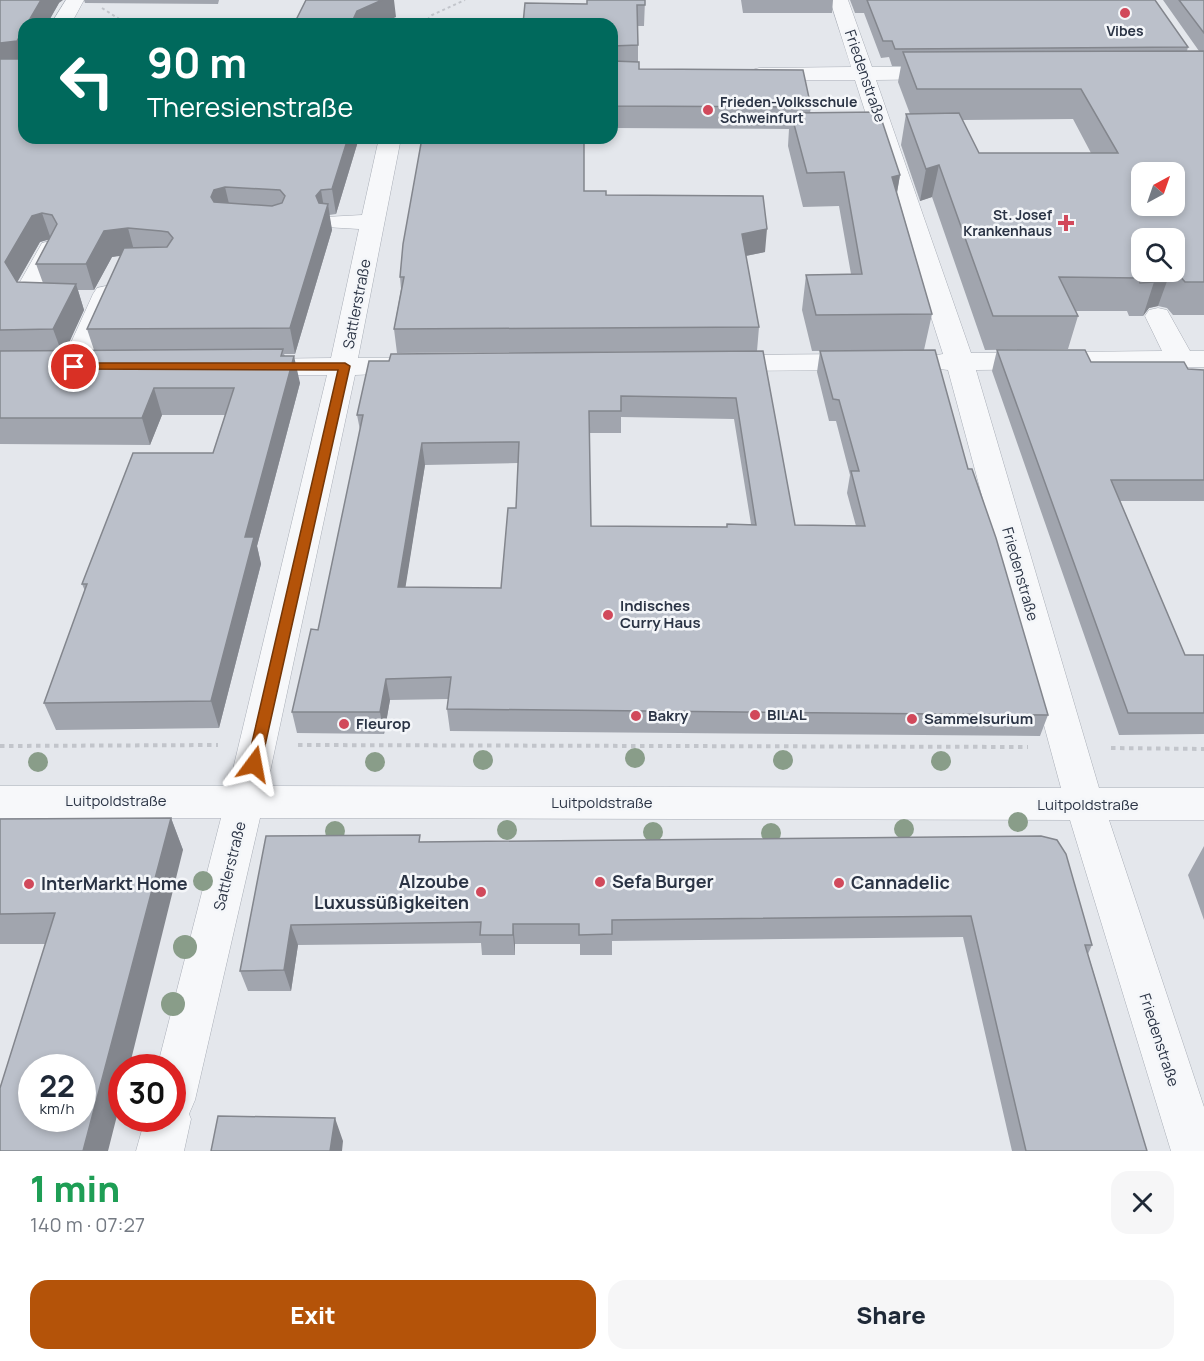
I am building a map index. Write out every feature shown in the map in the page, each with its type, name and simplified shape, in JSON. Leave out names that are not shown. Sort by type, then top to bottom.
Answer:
[{"type":"street","points":[[64,18],[75,0]]},
{"type":"street","name":"Friedenstraße","points":[[839,0],[960,362],[1085,805],[1195,1151]]},
{"type":"street","points":[[738,74],[969,73]]},
{"type":"street","name":"Sattlerstraße","points":[[183,1054],[246,801],[345,366],[389,144]]},
{"type":"street","points":[[334,222],[374,222]]},
{"type":"street","points":[[51,248],[29,289],[35,300],[104,300]]},
{"type":"street","points":[[75,367],[116,273]]},
{"type":"street","points":[[1158,316],[1192,359]]},
{"type":"street","points":[[699,364],[1192,359]]},
{"type":"street","points":[[227,367],[439,366]]},
{"type":"street","name":"Luitpoldstraße","points":[[0,802],[1204,804]]},
{"type":"street","points":[[160,1151],[165,1132]]},
{"type":"path","points":[[429,18],[465,0]]},
{"type":"path","points":[[100,6],[118,18]]},
{"type":"path","points":[[0,746],[1204,749]]},
{"type":"building","points":[[0,0],[41,0],[30,18],[18,18],[17,41],[0,43]]},
{"type":"building","points":[[306,0],[382,0],[357,11],[354,18],[297,18]]},
{"type":"building","points":[[587,0],[645,0],[645,5],[637,5],[638,45],[618,46],[618,18],[524,18],[525,3],[587,4]]},
{"type":"building","points":[[867,0],[1155,0],[1188,47],[895,49],[892,41],[883,41]]},
{"type":"building","points":[[1179,0],[1204,0],[1204,33]]},
{"type":"building","points":[[1204,51],[1204,282],[1185,282],[1185,228],[1131,228],[1131,278],[1059,277],[1078,316],[993,316],[939,165],[926,169],[906,114],[959,113],[979,153],[1118,153],[1081,89],[917,89],[903,52]]},
{"type":"building","points":[[0,59],[18,59],[18,144],[346,144],[332,189],[321,190],[316,196],[319,203],[328,204],[290,328],[87,329],[124,248],[167,247],[173,238],[168,232],[161,231],[128,228],[104,231],[86,264],[36,264],[57,224],[52,215],[42,213],[32,216],[5,262],[17,282],[76,284],[53,329],[0,330]],"holes":[[[225,187],[280,190],[285,196],[282,203],[272,206],[214,202],[211,197],[214,190]]]},
{"type":"building","points":[[618,61],[639,62],[639,69],[803,70],[811,107],[618,106]]},
{"type":"building","points":[[879,112],[900,175],[892,177],[932,314],[816,315],[806,275],[862,274],[844,172],[807,173],[791,113]]},
{"type":"building","points":[[421,144],[584,144],[584,191],[606,191],[606,195],[763,196],[767,229],[742,234],[759,327],[394,329],[404,277],[400,277],[403,244]]},
{"type":"building","points":[[283,349],[281,356],[294,356],[245,537],[254,537],[211,701],[44,703],[87,584],[82,584],[133,453],[213,453],[234,388],[154,388],[142,418],[0,418],[0,351]]},
{"type":"building","points":[[935,350],[968,469],[972,469],[996,538],[1048,715],[447,709],[451,677],[386,679],[380,712],[292,712],[311,629],[318,630],[363,415],[357,415],[369,361],[389,361],[391,354],[763,351],[795,525],[865,526],[851,471],[859,471],[839,400],[833,399],[820,351]],"holes":[[[621,396],[736,398],[756,525],[727,524],[727,527],[591,526],[589,411],[621,411]],[[519,442],[516,508],[508,508],[501,588],[398,587],[422,443]]]},
{"type":"building","points":[[997,350],[1085,350],[1091,362],[1184,362],[1188,369],[1204,370],[1204,480],[1111,480],[1185,655],[1204,655],[1204,713],[1128,713]]},
{"type":"building","points":[[171,818],[96,1102],[96,1054],[18,1054],[18,1132],[88,1132],[83,1151],[0,1151],[0,1088],[55,913],[0,914],[0,819]]},
{"type":"building","points":[[420,835],[419,842],[1041,836],[1057,840],[1066,854],[1092,945],[1085,945],[1147,1151],[1026,1151],[971,916],[612,920],[612,934],[579,935],[579,924],[513,924],[513,935],[480,935],[481,922],[291,925],[284,970],[240,971],[266,836]]},
{"type":"building","points":[[218,1116],[335,1118],[330,1151],[211,1151]]},
{"type":"place","name":"Vibes","points":[[1125,13]]},
{"type":"place","name":"Frieden-Volksschule Schweinfurt","points":[[708,110]]},
{"type":"place","name":"St. Josef Krankenhaus","points":[[1066,223]]},
{"type":"place","name":"Indisches Curry Haus","points":[[608,615]]},
{"type":"place","name":"BILAL","points":[[755,715]]},
{"type":"place","name":"Bakry","points":[[636,716]]},
{"type":"place","name":"Sammelsurium","points":[[912,719]]},
{"type":"place","name":"Fleurop","points":[[344,724]]},
{"type":"place","name":"Sefa Burger","points":[[600,882]]},
{"type":"place","name":"Cannadelic","points":[[839,883]]},
{"type":"place","name":"InterMarkt Home","points":[[29,884]]},
{"type":"place","name":"Alzoube Luxussüßigkeiten","points":[[481,892]]},
{"type":"route","points":[[74,367],[345,366],[254,764]]}]
